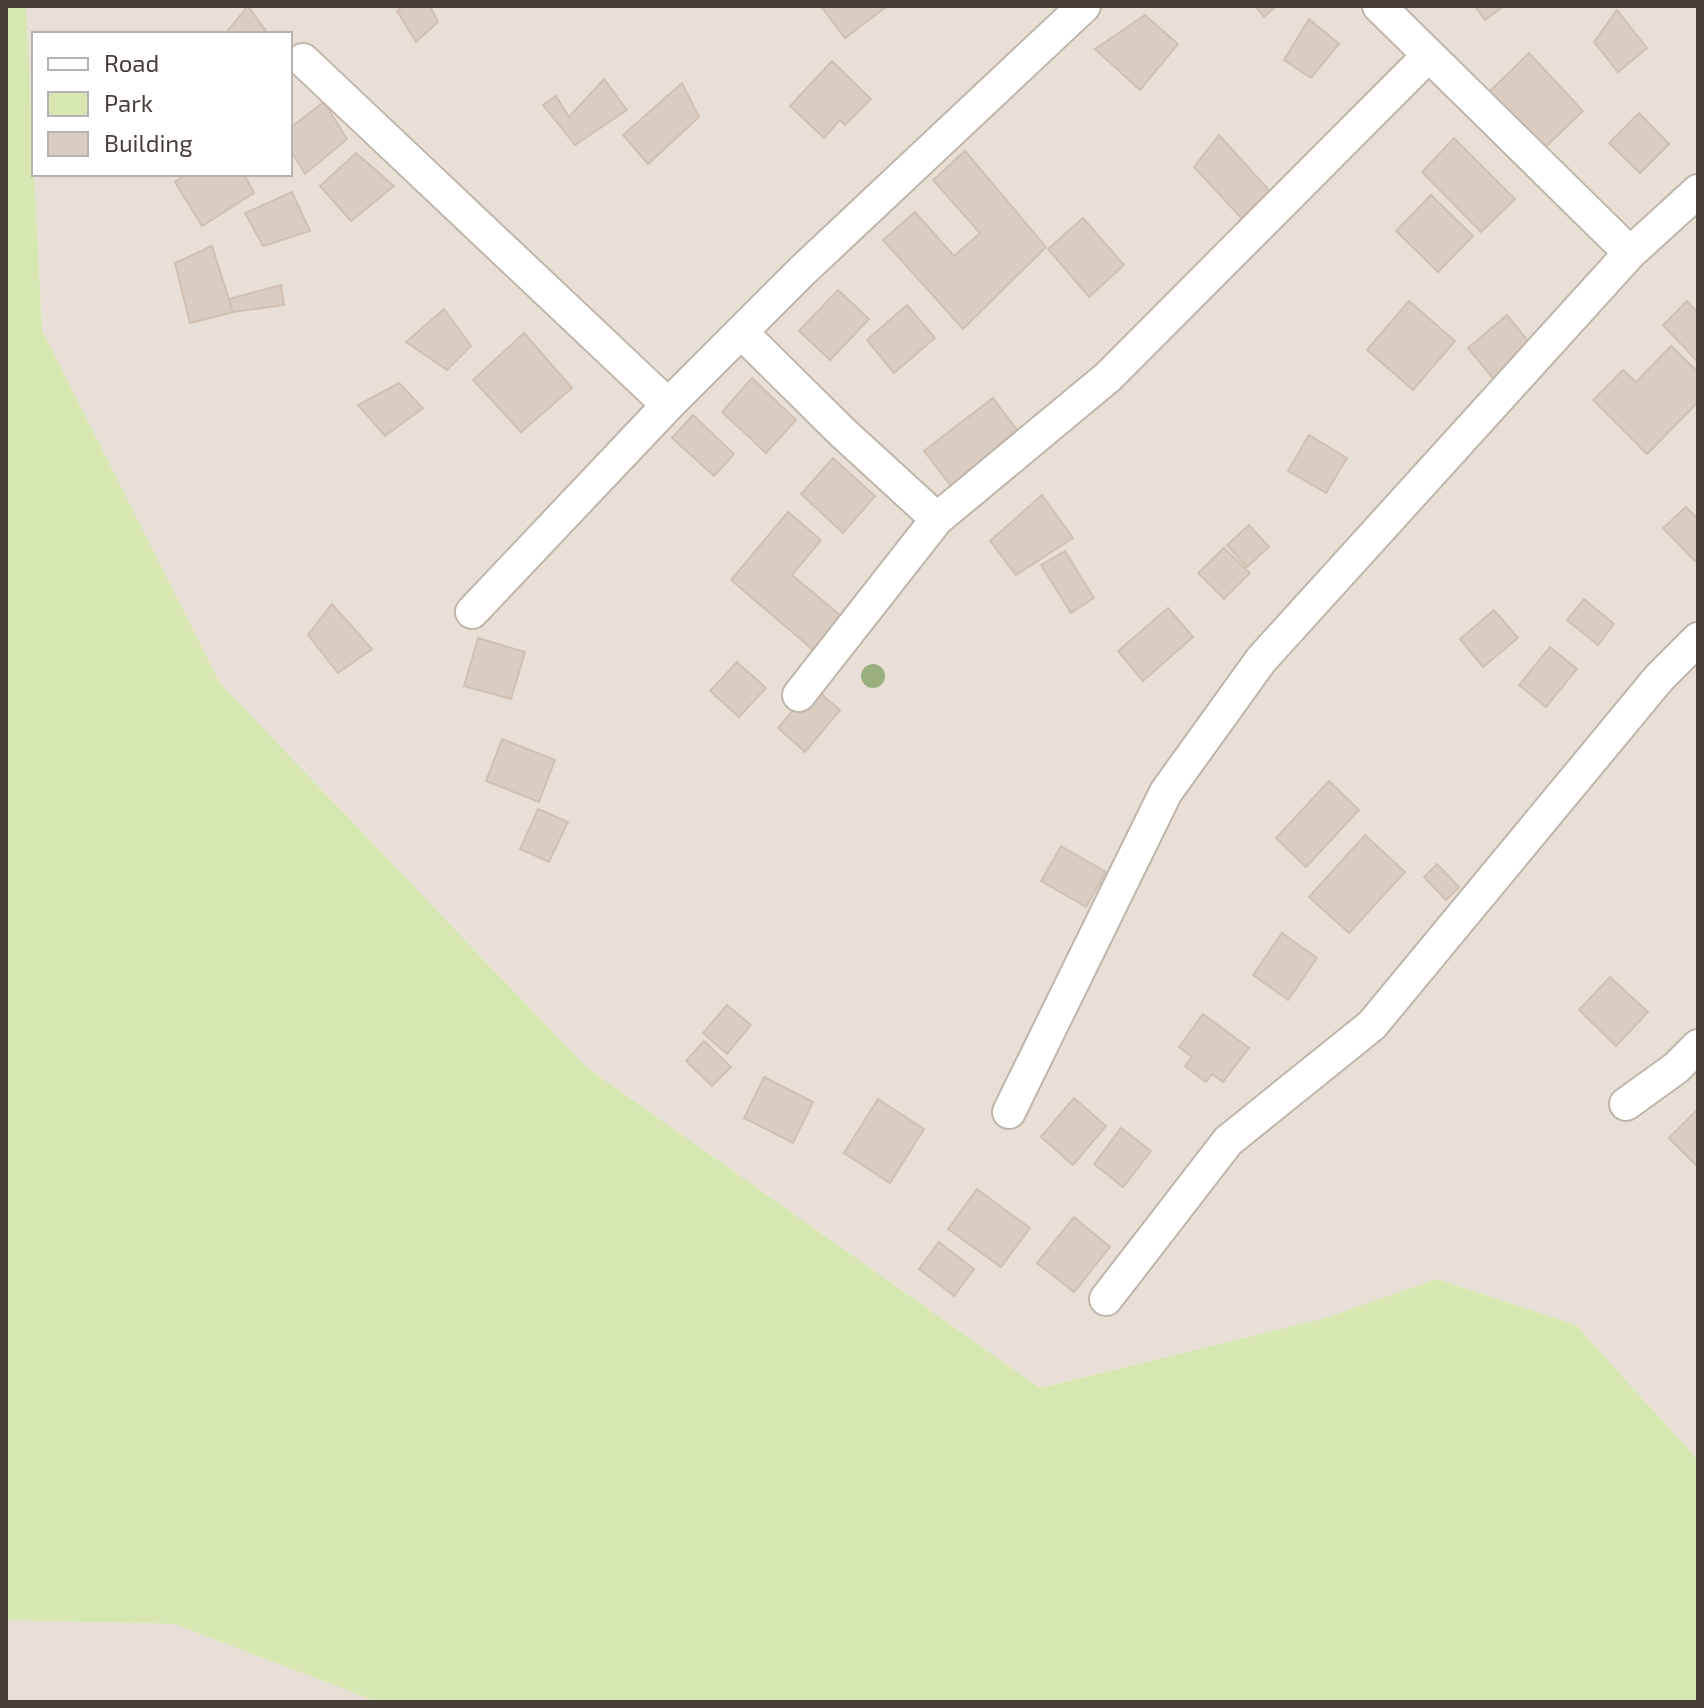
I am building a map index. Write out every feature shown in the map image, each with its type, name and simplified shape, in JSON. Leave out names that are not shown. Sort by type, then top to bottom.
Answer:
[{"type":"street","points":[[472,612],[741,332],[1084,6]]},
{"type":"street","points":[[1379,6],[1630,253]]},
{"type":"street","points":[[799,695],[937,519],[1108,377],[1429,55]]},
{"type":"street","points":[[303,60],[668,405]]},
{"type":"street","points":[[1009,1112],[1166,792],[1261,660],[1630,253],[1698,191]]},
{"type":"street","points":[[741,332],[842,432],[937,519]]},
{"type":"street","points":[[1106,1299],[1228,1141],[1372,1025],[1659,678],[1698,639]]},
{"type":"street","points":[[1626,1104],[1676,1068],[1698,1046]]},
{"type":"shaded area","points":[[26,6],[1698,6],[1698,1460],[1576,1325],[1437,1279],[1322,1319],[1040,1388],[586,1067],[220,683],[42,330],[34,176],[292,176],[292,32],[32,32],[32,129]]},
{"type":"shaded area","points":[[6,1620],[174,1624],[378,1702],[6,1702]]},
{"type":"green space","points":[[6,6],[26,6],[42,330],[220,683],[586,1067],[1040,1388],[1322,1319],[1437,1279],[1576,1325],[1698,1460],[1698,1702],[378,1702],[174,1624],[6,1620]]},
{"type":"building","points":[[248,6],[267,32],[227,32]]},
{"type":"building","points":[[403,6],[430,6],[438,22],[416,42],[397,11]]},
{"type":"building","points":[[821,6],[887,6],[845,38]]},
{"type":"building","points":[[1255,6],[1276,6],[1264,17]]},
{"type":"building","points":[[1475,6],[1504,6],[1485,20]]},
{"type":"building","points":[[1617,10],[1647,48],[1618,72],[1594,42]]},
{"type":"building","points":[[1145,15],[1178,44],[1140,90],[1095,49]]},
{"type":"building","points":[[1309,19],[1339,44],[1311,78],[1284,60]]},
{"type":"building","points":[[1529,53],[1583,111],[1539,153],[1485,96]]},
{"type":"building","points":[[832,61],[871,99],[845,125],[840,120],[824,138],[790,106]]},
{"type":"building","points":[[604,79],[627,110],[575,145],[543,105],[556,96],[569,117]]},
{"type":"building","points":[[682,83],[699,117],[648,164],[623,135]]},
{"type":"building","points":[[324,102],[347,139],[305,174],[292,152],[292,126]]},
{"type":"building","points":[[1639,113],[1669,144],[1640,173],[1609,143]]},
{"type":"building","points":[[1219,135],[1275,197],[1245,222],[1194,167]]},
{"type":"building","points":[[1454,138],[1515,199],[1481,232],[1422,172]]},
{"type":"building","points":[[965,151],[1046,247],[963,329],[883,240],[915,212],[954,256],[980,233],[933,180]]},
{"type":"building","points":[[356,153],[394,186],[351,221],[320,186]]},
{"type":"building","points":[[183,176],[245,176],[254,193],[202,226],[175,182]]},
{"type":"building","points":[[292,192],[310,231],[263,246],[245,213]]},
{"type":"building","points":[[1431,195],[1473,236],[1438,272],[1396,231]]},
{"type":"building","points":[[1083,218],[1124,265],[1089,297],[1048,249]]},
{"type":"building","points":[[212,246],[233,312],[190,323],[175,263]]},
{"type":"building","points":[[281,285],[284,305],[233,312],[229,299]]},
{"type":"building","points":[[838,290],[869,319],[830,360],[799,331]]},
{"type":"building","points":[[1409,301],[1455,341],[1413,390],[1367,350]]},
{"type":"building","points":[[1687,301],[1698,313],[1698,362],[1663,325]]},
{"type":"building","points":[[907,305],[935,338],[894,373],[867,340]]},
{"type":"building","points":[[444,309],[471,346],[447,370],[406,342]]},
{"type":"building","points":[[1507,315],[1536,351],[1497,383],[1468,348]]},
{"type":"building","points":[[524,333],[572,388],[521,432],[473,380]]},
{"type":"building","points":[[1671,346],[1698,372],[1698,402],[1647,454],[1593,400],[1623,370],[1636,382]]},
{"type":"building","points":[[752,378],[796,420],[766,453],[722,412]]},
{"type":"building","points":[[399,383],[423,408],[385,436],[358,405]]},
{"type":"building","points":[[993,398],[1027,443],[959,496],[924,451]]},
{"type":"building","points":[[693,415],[734,454],[714,476],[672,438]]},
{"type":"building","points":[[1309,435],[1347,458],[1326,493],[1288,471]]},
{"type":"building","points":[[833,458],[875,496],[843,533],[801,494]]},
{"type":"building","points":[[1042,495],[1073,538],[1016,575],[990,541]]},
{"type":"building","points":[[1686,507],[1698,519],[1698,558],[1695,561],[1663,528]]},
{"type":"building","points":[[788,512],[821,540],[792,575],[846,620],[818,654],[731,580]]},
{"type":"building","points":[[1249,525],[1269,547],[1247,567],[1227,545]]},
{"type":"building","points":[[1224,548],[1250,573],[1224,599],[1198,573]]},
{"type":"building","points":[[1065,551],[1094,598],[1071,613],[1041,565]]},
{"type":"building","points":[[1584,599],[1614,624],[1598,645],[1567,620]]},
{"type":"building","points":[[332,604],[372,649],[338,673],[308,635]]},
{"type":"building","points":[[1168,608],[1193,637],[1143,681],[1118,651]]},
{"type":"building","points":[[1494,610],[1518,638],[1483,667],[1460,639]]},
{"type":"building","points":[[478,638],[525,652],[511,699],[464,686]]},
{"type":"building","points":[[1550,647],[1577,669],[1546,707],[1519,685]]},
{"type":"building","points":[[737,662],[766,688],[739,717],[710,691]]},
{"type":"building","points":[[813,687],[840,710],[805,752],[778,728]]},
{"type":"building","points":[[502,739],[555,760],[539,802],[486,781]]},
{"type":"building","points":[[1329,781],[1359,810],[1306,867],[1276,838]]},
{"type":"building","points":[[538,809],[568,822],[549,862],[520,849]]},
{"type":"building","points":[[1365,835],[1405,872],[1349,933],[1309,897]]},
{"type":"building","points":[[1061,846],[1106,872],[1086,907],[1041,881]]},
{"type":"building","points":[[1437,864],[1459,887],[1446,900],[1424,877]]},
{"type":"building","points":[[1282,933],[1317,958],[1288,1000],[1253,975]]},
{"type":"building","points":[[1610,977],[1648,1012],[1616,1046],[1579,1010]]},
{"type":"building","points":[[727,1005],[751,1025],[727,1054],[703,1033]]},
{"type":"building","points":[[1203,1014],[1249,1048],[1223,1082],[1212,1074],[1206,1082],[1185,1066],[1192,1057],[1179,1047]]},
{"type":"building","points":[[704,1041],[731,1067],[712,1086],[686,1061]]},
{"type":"building","points":[[764,1077],[813,1102],[793,1143],[744,1118]]},
{"type":"building","points":[[1074,1098],[1106,1126],[1073,1165],[1041,1137]]},
{"type":"building","points":[[878,1099],[924,1129],[890,1183],[844,1153]]},
{"type":"building","points":[[1698,1109],[1698,1167],[1669,1138]]},
{"type":"building","points":[[1121,1128],[1151,1151],[1123,1187],[1094,1164]]},
{"type":"building","points":[[977,1189],[1030,1228],[1001,1267],[948,1229]]},
{"type":"building","points":[[1074,1217],[1110,1247],[1074,1292],[1037,1263]]},
{"type":"building","points":[[939,1242],[974,1269],[954,1296],[919,1269]]}]
